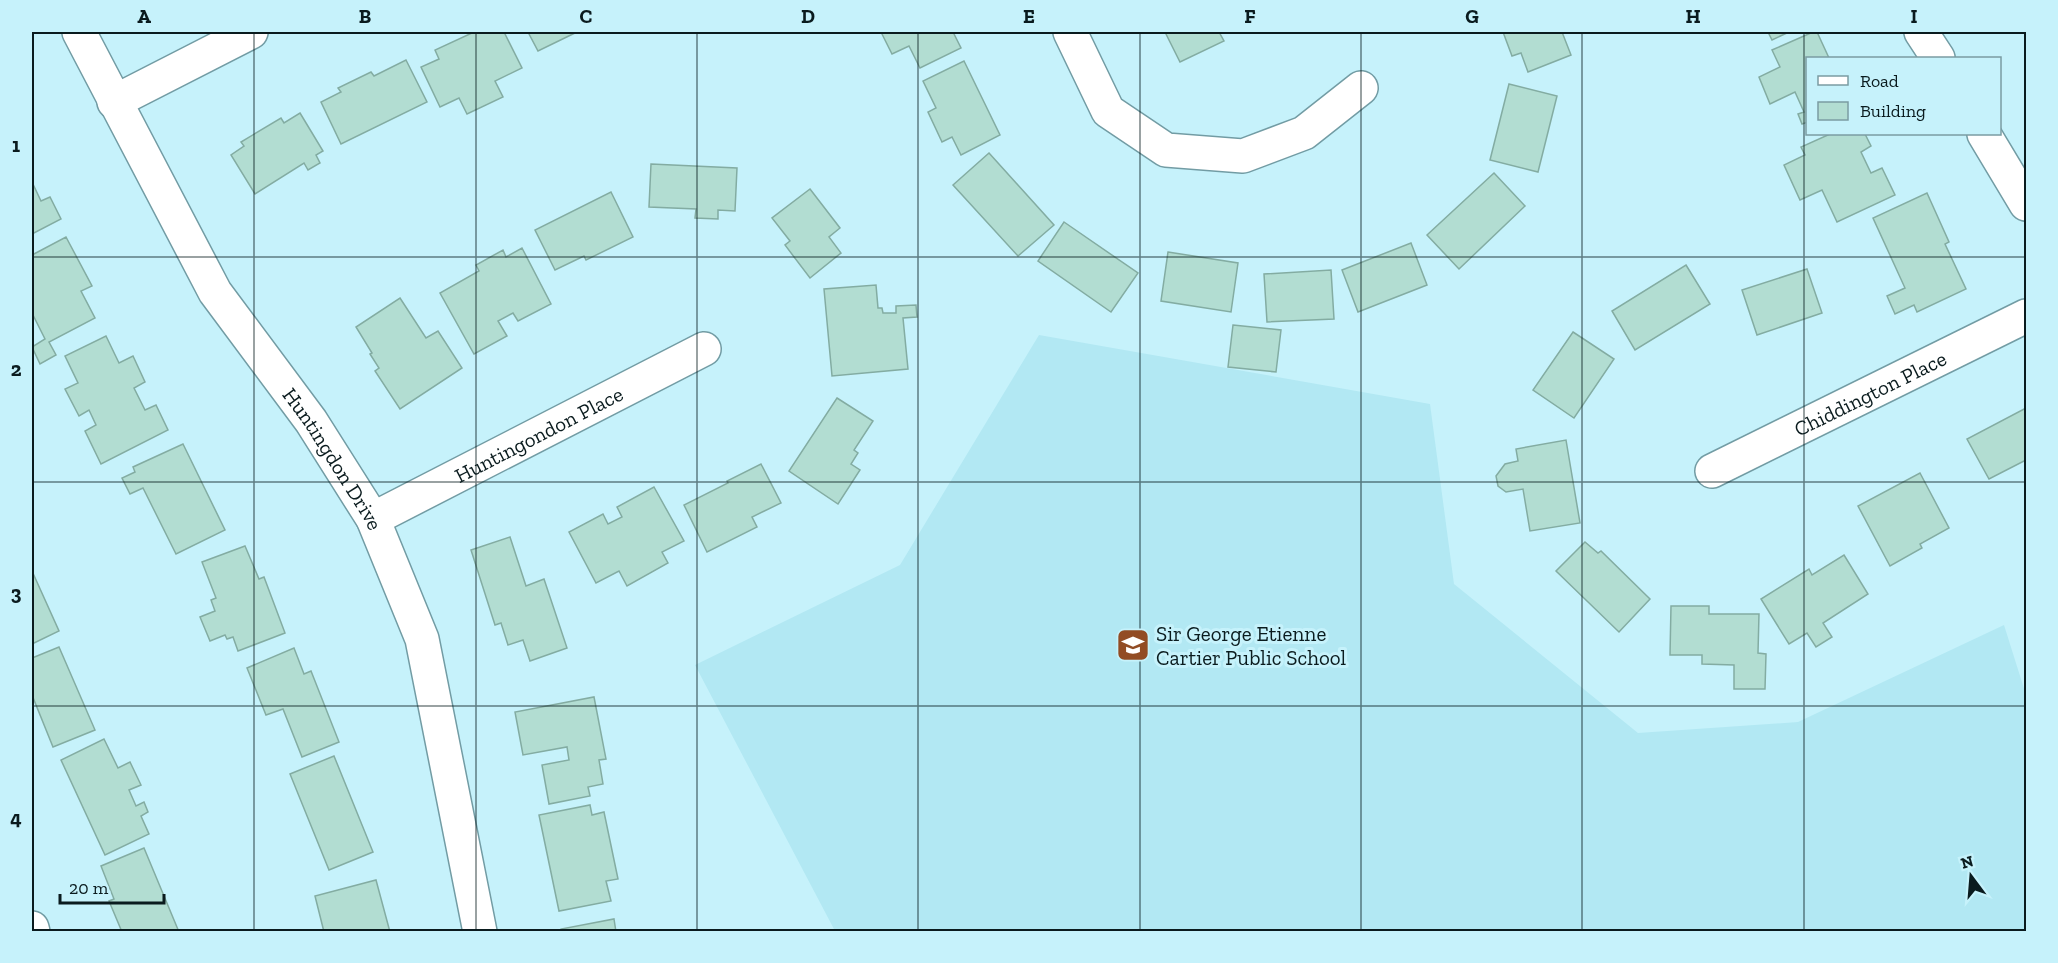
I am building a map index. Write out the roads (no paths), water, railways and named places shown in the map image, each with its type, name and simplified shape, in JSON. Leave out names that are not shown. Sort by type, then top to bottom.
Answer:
[{"type":"street","name":"Huntingdon Drive","points":[[79,32],[215,292],[310,421],[373,519],[422,639],[480,932]]},
{"type":"street","points":[[114,102],[251,32]]},
{"type":"street","points":[[1070,32],[1108,111],[1166,150],[1243,156],[1304,133],[1361,88]]},
{"type":"street","points":[[1921,32],[1937,57]]},
{"type":"street","points":[[1985,135],[2026,204]]},
{"type":"street","name":"Chiddington Place","points":[[1712,471],[2026,316]]},
{"type":"street","name":"Huntingondon Place","points":[[373,519],[704,349]]},
{"type":"place","name":"Sir George Etienne Cartier Public School","points":[[1133,645]]}]
